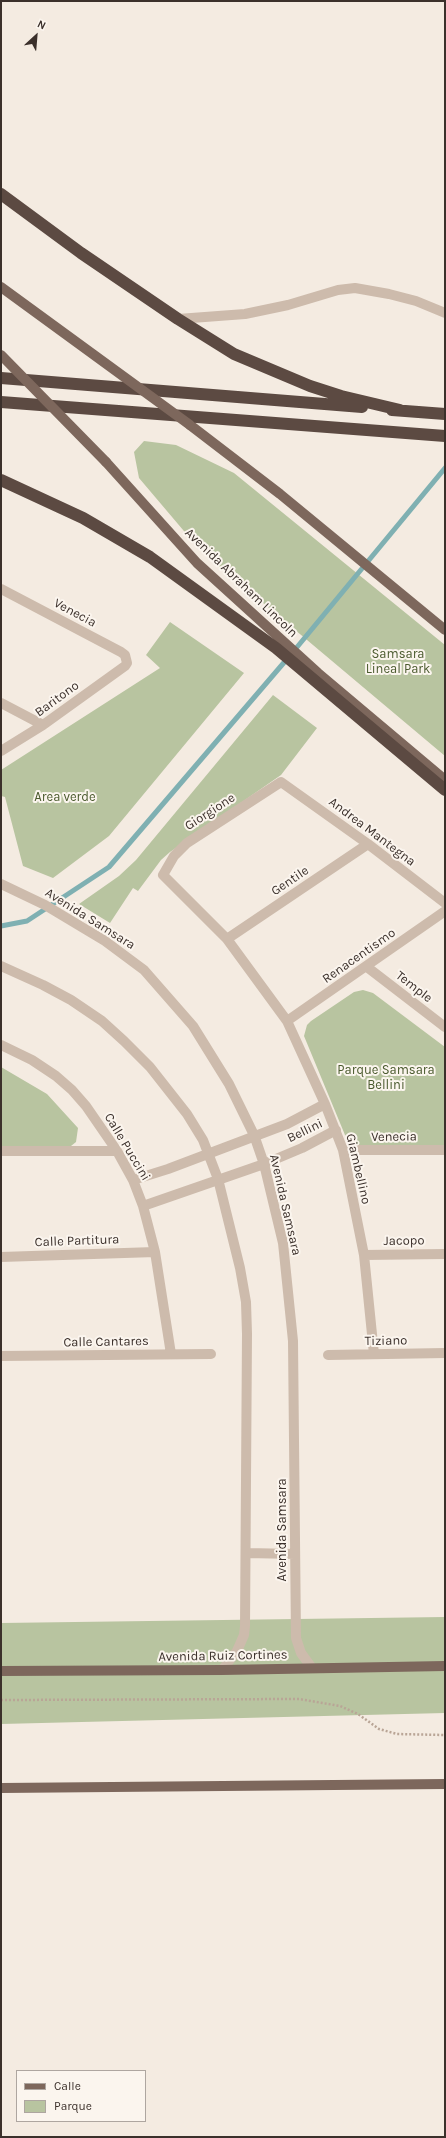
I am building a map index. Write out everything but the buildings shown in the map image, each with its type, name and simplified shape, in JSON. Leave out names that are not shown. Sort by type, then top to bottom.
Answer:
[{"type":"highway","points":[[1,194],[81,253],[178,319],[234,354],[273,371],[341,396],[400,410]]},
{"type":"highway","points":[[1,378],[445,414]]},
{"type":"highway","points":[[1,402],[445,436]]},
{"type":"highway","points":[[1,480],[83,518],[150,557],[276,648],[445,790]]},
{"type":"main road","points":[[1,287],[190,424],[280,494],[445,630]]},
{"type":"main road","name":"Avenida Abraham Lincoln","points":[[1,355],[106,462],[197,563],[318,673],[445,780]]},
{"type":"main road","name":"Avenida Ruiz Cortines","points":[[1,1671],[222,1670],[445,1666]]},
{"type":"main road","points":[[1,1788],[445,1784]]},
{"type":"street","points":[[178,319],[245,314],[288,305],[338,290],[355,288],[416,301],[445,313]]},
{"type":"street","name":"Venecia","points":[[1,589],[122,652],[127,659],[125,666]]},
{"type":"street","name":"Baritono","points":[[1,751],[43,725],[125,666]]},
{"type":"street","points":[[1,703],[43,725]]},
{"type":"street","name":"Giorgione","points":[[164,877],[174,856],[187,843],[280,782],[283,783]]},
{"type":"street","name":"Andrea Mantegna","points":[[283,783],[368,844],[445,903]]},
{"type":"street","name":"Gentile","points":[[227,939],[368,844]]},
{"type":"street","name":"Giambellino","points":[[164,877],[227,939],[288,1021],[325,1104],[343,1150],[364,1255],[374,1354]]},
{"type":"street","name":"Avenida Samsara","points":[[1,884],[45,905],[105,941],[144,970],[193,1026],[229,1084],[254,1135],[264,1164],[283,1243],[293,1341],[296,1638],[301,1653],[312,1668]]},
{"type":"street","name":"Renacentismo","points":[[288,1021],[445,911]]},
{"type":"street","points":[[1,966],[43,984],[71,1000],[102,1021],[124,1041],[168,1088],[193,1124],[209,1154],[218,1179],[235,1244],[246,1302],[247,1553],[244,1635],[237,1651],[222,1670]]},
{"type":"street","name":"Temple","points":[[367,967],[445,1027]]},
{"type":"street","name":"Calle Puccini","points":[[1,1045],[32,1060],[56,1076],[72,1090],[86,1106],[117,1151],[134,1180],[143,1206],[155,1252],[171,1354]]},
{"type":"street","name":"Bellini","points":[[134,1180],[209,1154],[254,1135],[287,1124],[325,1104]]},
{"type":"street","name":"Bellini","points":[[143,1206],[264,1164],[302,1148],[336,1130]]},
{"type":"street","name":"Venecia","points":[[343,1150],[445,1150]]},
{"type":"street","points":[[1,1151],[117,1151]]},
{"type":"street","name":"Calle Partitura","points":[[1,1257],[155,1252]]},
{"type":"street","name":"Jacopo","points":[[364,1255],[445,1254]]},
{"type":"street","name":"Tiziano","points":[[328,1355],[445,1353]]},
{"type":"street","name":"Calle Cantares","points":[[1,1356],[211,1354]]},
{"type":"street","points":[[247,1553],[295,1554]]},
{"type":"path","points":[[1,1700],[299,1699],[325,1702],[344,1708],[358,1714],[379,1728],[396,1734],[445,1735]]},
{"type":"green space","name":"Samsara Lineal Park","points":[[144,441],[176,445],[234,473],[445,645],[445,756],[200,550],[139,478],[134,452]]},
{"type":"green space","name":"Area verde","points":[[170,622],[244,673],[109,836],[53,878],[23,866],[5,797],[1,796],[1,770],[160,668],[146,655]]},
{"type":"green space","points":[[273,695],[317,728],[281,775],[170,852],[161,860],[138,891],[133,888],[110,923],[79,904],[119,876],[136,860]]},
{"type":"green space","name":"Parque Samsara Bellini","points":[[363,990],[373,993],[445,1047],[445,1148],[357,1146],[345,1135],[304,1036],[307,1025],[311,1021],[354,992]]},
{"type":"green space","points":[[1,1067],[47,1094],[78,1128],[76,1142],[71,1146],[1,1148]]},
{"type":"green space","points":[[445,1617],[445,1713],[1,1724],[1,1623]]},
{"type":"waterway","points":[[293,652],[445,468]]},
{"type":"waterway","points":[[1,926],[27,921],[109,867],[287,659]]}]
